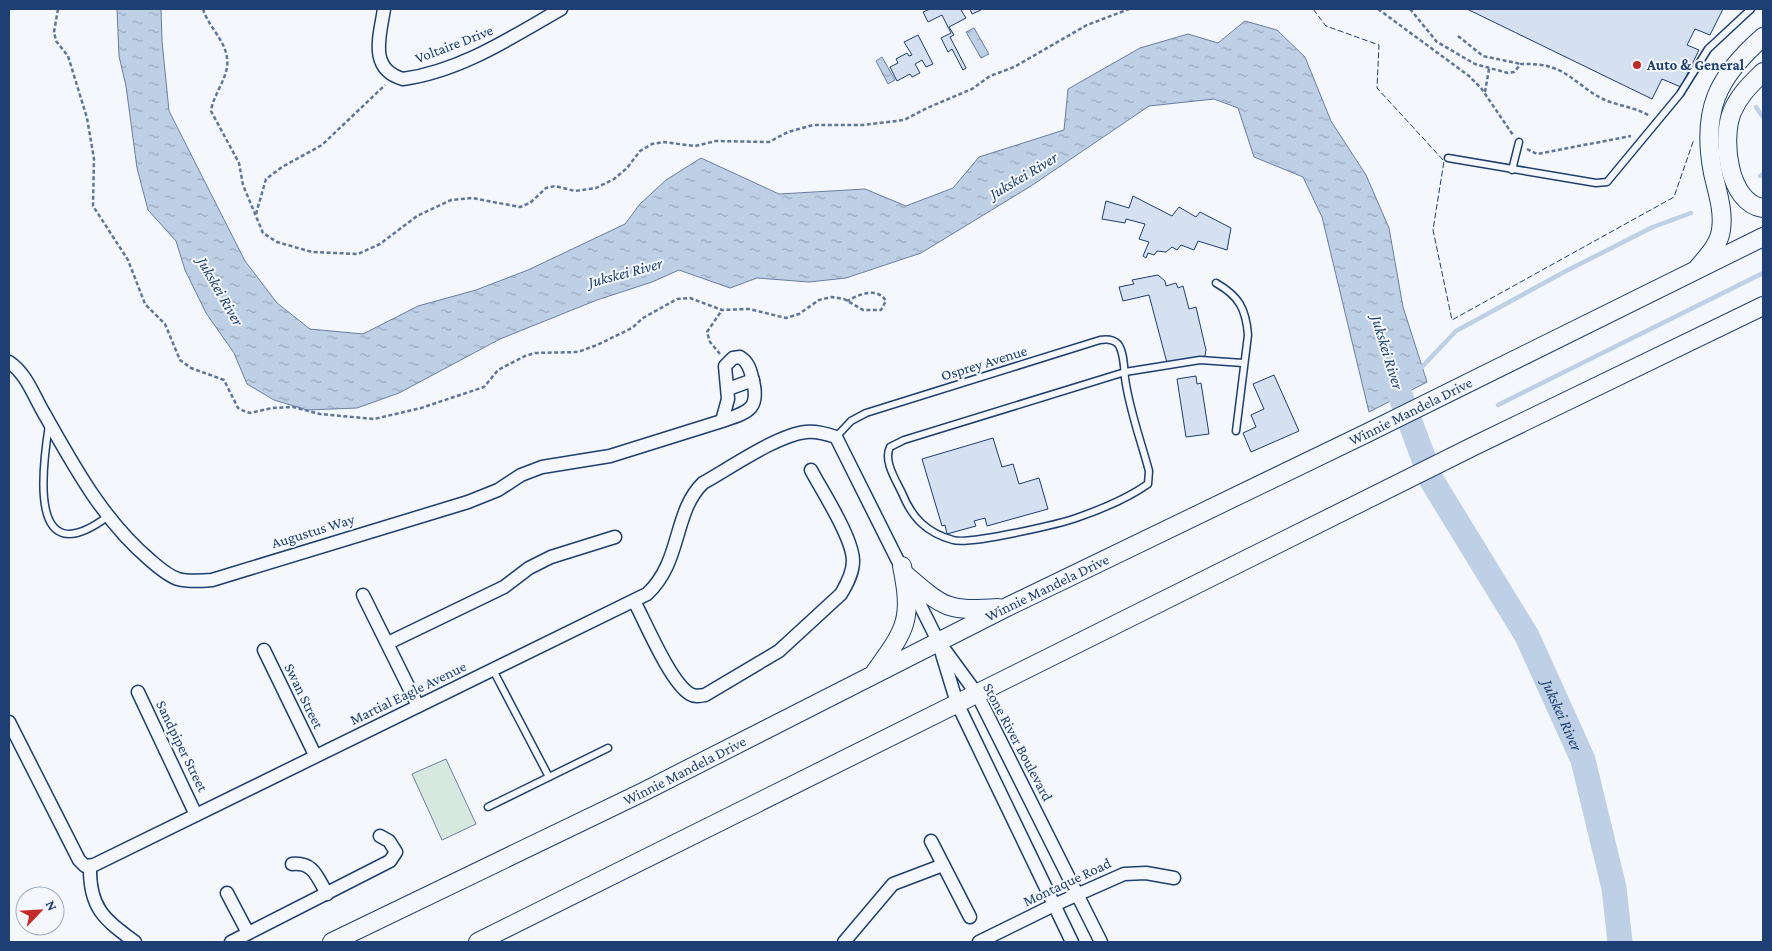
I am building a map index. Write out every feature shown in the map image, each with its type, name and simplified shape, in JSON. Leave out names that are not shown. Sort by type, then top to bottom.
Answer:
[{"type":"main road","points":[[1697,269],[1714,248],[1721,231],[1722,212],[1710,155],[1708,125],[1713,101],[1728,74],[1763,37]]},
{"type":"main road","points":[[1763,72],[1745,89],[1732,112],[1726,138],[1728,164],[1737,186],[1748,201],[1756,207],[1763,208]]},
{"type":"main road","name":"Winnie Mandela Drive","points":[[332,942],[643,792],[938,641],[1450,393],[1697,269],[1711,265],[1763,237]]},
{"type":"main road","points":[[478,942],[1476,445],[1763,306]]},
{"type":"main road","points":[[904,571],[935,600],[950,607],[967,610],[1005,608]]},
{"type":"main road","points":[[873,675],[905,624],[908,596],[904,571]]},
{"type":"street","points":[[384,9],[378,55],[384,69],[394,76]]},
{"type":"street","name":"Voltaire Drive","points":[[394,76],[403,79],[412,78],[459,63],[492,49],[561,9]]},
{"type":"street","name":"Augustus Way","points":[[9,362],[21,374],[75,469],[107,517],[135,547],[159,568],[177,579],[196,582],[212,580],[468,502],[498,490],[521,475],[542,467],[610,456],[743,414],[754,404],[756,398],[753,380],[743,358],[737,357],[728,362]]},
{"type":"street","points":[[722,421],[728,399],[725,372],[728,362]]},
{"type":"street","points":[[728,389],[753,380]]},
{"type":"street","name":"Martial Eagle Avenue","points":[[90,866],[647,594],[657,585],[667,570],[688,504],[696,490],[703,483],[785,438],[807,432],[836,437]]},
{"type":"street","points":[[836,437],[938,641],[957,703],[1072,942]]},
{"type":"street","points":[[634,601],[667,665],[682,687],[692,695],[704,695],[780,651],[840,594],[846,585],[853,562],[849,542],[811,470]]},
{"type":"street","points":[[388,643],[504,587],[529,568],[551,557],[615,538]]},
{"type":"street","points":[[363,595],[418,706]]},
{"type":"street","name":"Stone River Boulevard","points":[[938,641],[977,694],[1101,942]]},
{"type":"street","name":"Swan Street","points":[[264,650],[315,755]]},
{"type":"street","name":"Sandpiper Street","points":[[138,692],[196,815]]},
{"type":"street","points":[[9,722],[78,860],[84,866],[90,866],[90,890],[96,906],[111,924],[135,942]]},
{"type":"street","points":[[231,942],[393,859],[396,852],[393,846],[380,836]]},
{"type":"street","points":[[931,841],[970,917]]},
{"type":"street","points":[[292,864],[306,864],[311,868],[327,894]]},
{"type":"street","points":[[844,942],[893,884],[943,864]]},
{"type":"street","name":"Montaque Road","points":[[979,942],[1076,894],[1132,872],[1174,878]]},
{"type":"street","points":[[227,893],[248,933]]},
{"type":"lane","points":[[1448,158],[1596,183],[1607,182],[1680,94],[1708,49],[1751,9]]},
{"type":"lane","points":[[1512,170],[1519,142]]},
{"type":"lane","points":[[1216,283],[1232,292],[1247,323],[1248,335],[1236,431]]},
{"type":"lane","name":"Osprey Avenue","points":[[836,437],[851,421],[866,413],[1100,340],[1113,340],[1117,344],[1125,372]]},
{"type":"lane","points":[[1125,372],[1128,394],[1149,471],[1148,484],[1078,518],[961,542],[925,529],[905,500],[888,460],[890,447],[898,442],[1125,372],[1200,360],[1243,363]]},
{"type":"lane","points":[[50,424],[42,490],[43,502],[48,518],[59,530],[75,534],[94,527],[107,517]]},
{"type":"lane","points":[[493,670],[549,777]]},
{"type":"lane","points":[[488,808],[608,748]]},
{"type":"path","points":[[58,9],[54,32],[56,41],[68,56],[87,118],[94,159],[93,206],[128,260],[145,304],[165,324],[180,360],[191,368],[224,380],[238,408],[244,411],[250,413],[272,408],[293,407],[320,414],[366,418],[393,416],[484,387],[498,370],[525,356],[535,353],[578,352],[597,345],[632,328],[643,318],[676,298],[690,298],[722,310],[749,309],[786,318],[799,314],[819,300],[832,297],[847,301],[863,310],[875,312],[881,310],[886,301],[880,295],[866,293],[847,301]]},
{"type":"path","points":[[203,9],[228,59],[224,76],[212,102],[211,111],[240,162],[243,185],[263,233],[276,242],[312,252],[358,254],[380,244],[417,216],[451,200],[472,198],[520,207],[530,203],[546,188],[555,186],[574,191],[596,188],[614,179],[627,168],[640,151],[652,144],[663,142],[695,146],[716,141],[769,142],[788,132],[813,125],[863,124],[904,120],[972,89],[990,76],[1014,67],[1087,25],[1129,9]]},
{"type":"path","points":[[1378,9],[1469,76],[1485,93],[1523,147],[1537,154],[1631,136],[1638,132]]},
{"type":"path","points":[[1410,9],[1437,42],[1488,69],[1508,73],[1514,72],[1521,64]]},
{"type":"path","points":[[1458,36],[1483,56],[1521,64],[1541,64],[1557,69],[1590,93],[1638,109],[1652,117],[1652,120]]},
{"type":"path","points":[[1485,93],[1488,69]]},
{"type":"path","points":[[256,216],[266,179],[282,167],[322,145],[394,76]]},
{"type":"path","points":[[722,310],[707,332],[710,342],[728,362]]},
{"type":"shaded area","points":[[446,759],[476,824],[442,840],[412,774]]},
{"type":"water","points":[[117,9],[161,9],[162,41],[169,111],[245,261],[277,303],[310,329],[363,334],[418,306],[476,290],[528,270],[625,224],[640,204],[666,180],[701,158],[779,194],[865,189],[906,206],[953,188],[979,157],[1064,130],[1068,89],[1140,48],[1188,34],[1218,43],[1245,21],[1277,30],[1305,57],[1331,121],[1366,175],[1389,228],[1403,307],[1427,382],[1369,412],[1322,217],[1303,177],[1254,157],[1238,108],[1214,99],[1149,106],[1031,186],[921,253],[846,278],[809,282],[757,278],[730,288],[679,270],[652,282],[597,300],[500,339],[399,393],[357,408],[307,410],[274,400],[247,384],[234,353],[206,313],[185,270],[176,241],[148,210],[137,168],[126,86],[119,56]]},
{"type":"water","points":[[974,28],[989,54],[981,58],[966,32]]},
{"type":"water","points":[[882,57],[895,80],[888,84],[876,61]]},
{"type":"building","points":[[930,9],[963,9],[961,10],[966,18],[949,27],[954,35],[950,37],[966,68],[963,70],[952,49],[948,52],[941,38],[951,33],[942,15],[928,22],[923,12]]},
{"type":"building","points":[[970,9],[980,9],[981,10],[972,14]]},
{"type":"building","name":"Auto & General","points":[[1467,9],[1723,9],[1710,35],[1695,29],[1687,45],[1699,50],[1681,87],[1662,79],[1652,99]]},
{"type":"building","points":[[918,35],[933,64],[926,67],[922,60],[915,64],[920,73],[912,77],[910,74],[897,81],[890,67],[898,63],[896,59],[907,53],[909,56],[912,55],[904,42]]},
{"type":"building","points":[[1133,196],[1172,216],[1179,207],[1196,217],[1200,212],[1231,228],[1227,250],[1198,241],[1194,250],[1181,245],[1177,250],[1172,247],[1166,252],[1157,251],[1154,255],[1148,253],[1146,258],[1143,256],[1149,242],[1139,239],[1145,224],[1126,219],[1125,223],[1102,219],[1106,201],[1129,208]]},
{"type":"building","points":[[1158,275],[1165,281],[1166,286],[1176,283],[1178,288],[1183,286],[1189,309],[1196,307],[1206,350],[1205,356],[1167,363],[1149,295],[1123,301],[1119,287],[1134,284],[1132,280]]},
{"type":"building","points":[[1274,375],[1299,431],[1251,452],[1243,433],[1256,427],[1251,415],[1264,409],[1253,384]]},
{"type":"building","points":[[1196,376],[1197,384],[1201,383],[1209,434],[1186,437],[1177,379]]},
{"type":"building","points":[[993,438],[1002,467],[1013,464],[1019,484],[1039,478],[1048,509],[987,526],[985,518],[974,521],[976,526],[947,534],[945,525],[942,526],[922,459]]},
{"type":"waterway","points":[[1756,107],[1763,117]]},
{"type":"waterway","points":[[1418,371],[1456,331],[1566,271],[1653,227],[1691,213]]},
{"type":"waterway","points":[[1498,405],[1763,273]]},
{"type":"waterway","name":"Jukskei River","points":[[1389,365],[1432,481],[1527,636],[1583,760],[1614,888],[1620,942]]},
{"type":"fence","points":[[1313,9],[1326,26],[1379,45],[1377,88],[1444,161],[1433,230],[1452,320],[1674,197],[1694,139]]},
{"type":"place","name":"Auto & General","points":[[1637,65]]}]
